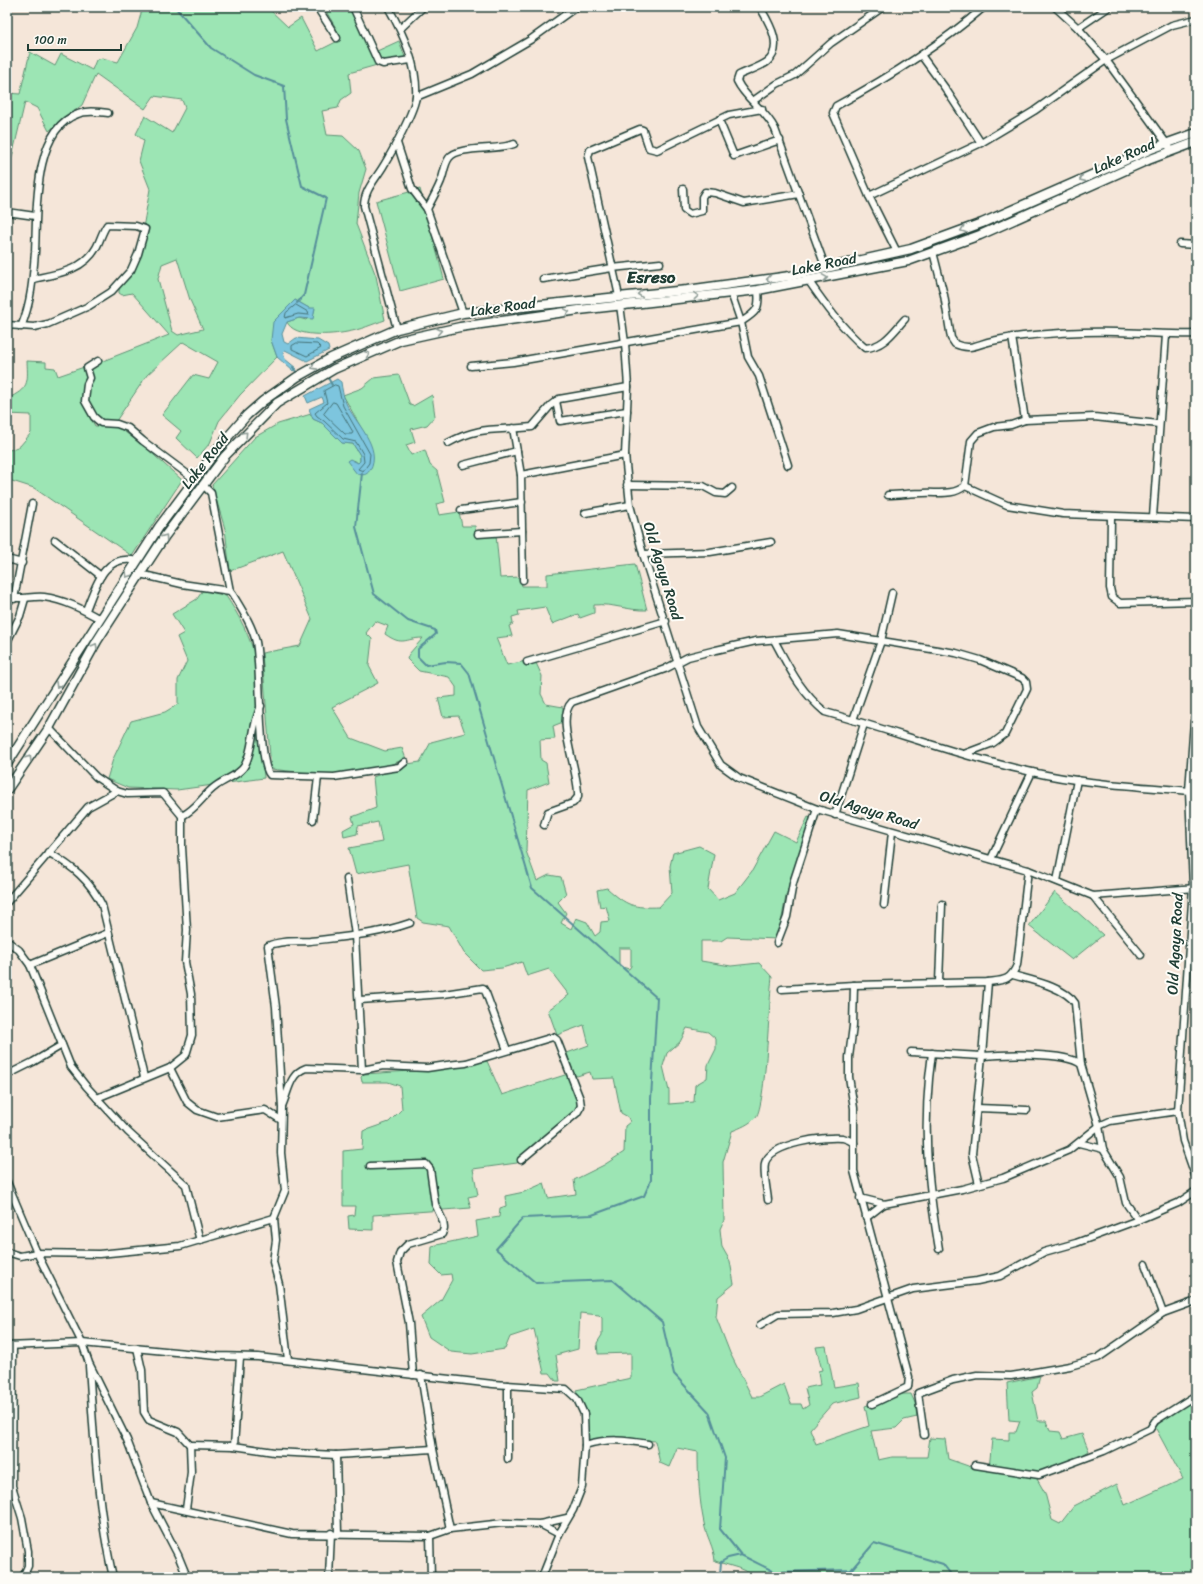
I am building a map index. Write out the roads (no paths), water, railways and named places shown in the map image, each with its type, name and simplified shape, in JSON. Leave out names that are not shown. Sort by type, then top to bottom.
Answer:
[{"type":"main road","name":"Lake Road","points":[[7,790],[48,728],[98,641],[140,574],[165,536],[225,456],[277,403],[334,369],[401,340],[420,335],[620,300],[735,284],[826,269],[896,252],[935,241],[982,223],[1167,143],[1196,133]]},
{"type":"main road","name":"Lake Road","points":[[7,764],[137,560],[194,479],[248,415],[263,401],[297,377],[332,358],[397,329],[463,313],[758,290],[893,265],[933,252],[1024,216],[1172,151],[1196,142]]},
{"type":"street","points":[[317,7],[337,38]]},
{"type":"street","points":[[353,7],[378,62],[383,64],[411,60]]},
{"type":"street","points":[[388,7],[400,28],[411,60],[416,98],[397,143],[366,193],[364,206],[397,329]]},
{"type":"street","points":[[400,28],[423,7]]},
{"type":"street","points":[[416,98],[472,74],[530,40],[576,7]]},
{"type":"street","points":[[760,7],[775,38],[772,56],[767,62],[739,75],[736,79],[744,92],[762,109],[772,122],[780,140],[826,269]]},
{"type":"street","points":[[753,101],[777,84],[795,75],[831,43],[883,7]]},
{"type":"street","points":[[896,252],[869,196],[833,113],[836,106],[921,55],[965,24],[984,7]]},
{"type":"street","points":[[1054,7],[1078,28],[1106,60],[1172,151]]},
{"type":"street","points":[[1078,28],[1109,7]]},
{"type":"street","points":[[869,196],[981,143],[1034,111],[1106,60],[1172,24],[1196,19]]},
{"type":"street","points":[[921,55],[945,88],[981,143]]},
{"type":"street","points":[[762,109],[739,112],[719,120],[734,156],[780,140]]},
{"type":"street","points":[[21,327],[26,315],[33,279],[35,216],[41,173],[46,153],[54,134],[71,117],[79,113],[108,113]]},
{"type":"street","name":"Old Agaya Road","points":[[719,120],[657,150],[649,148],[643,130],[640,129],[590,150],[588,157],[603,216],[612,268],[620,300],[628,387],[625,455],[630,505],[643,554],[666,621],[698,727],[722,765],[739,778],[835,816],[1028,870],[1093,896],[1194,888],[1178,1111],[1183,1140],[1196,1178]]},
{"type":"street","points":[[397,143],[412,189],[427,210],[463,313]]},
{"type":"street","points":[[427,210],[441,180],[446,164],[454,154],[502,148],[514,144]]},
{"type":"street","points":[[683,189],[684,210],[690,214],[702,211],[702,196],[705,192],[716,193],[744,203],[799,194]]},
{"type":"street","points":[[7,212],[35,216]]},
{"type":"street","points":[[7,326],[34,327],[48,324],[89,306],[111,292],[131,270],[138,254],[145,229],[136,226],[107,225],[94,252],[81,264],[66,272],[33,279]]},
{"type":"street","points":[[1180,244],[1196,245]]},
{"type":"street","points":[[933,252],[944,295],[951,338],[955,344],[963,348],[971,348],[990,341],[1012,337],[1063,332],[1116,332],[1166,335],[1196,334]]},
{"type":"street","points":[[543,279],[612,268],[660,263]]},
{"type":"street","points":[[808,280],[835,319],[847,333],[865,348],[873,348],[882,344],[905,319]]},
{"type":"street","points":[[471,366],[513,362],[563,352],[625,343],[741,322],[753,314],[757,309],[759,304],[758,290]]},
{"type":"street","points":[[731,293],[741,322],[748,357],[759,376],[788,465]]},
{"type":"street","points":[[1153,517],[1166,335]]},
{"type":"street","points":[[1012,337],[1025,420]]},
{"type":"street","points":[[98,361],[88,366],[86,370],[90,378],[87,384],[85,401],[94,416],[101,423],[117,424],[128,428],[142,441],[194,479]]},
{"type":"street","points":[[448,443],[477,431],[489,428],[532,427],[556,401],[628,387]]},
{"type":"street","points":[[556,401],[560,421],[627,411]]},
{"type":"street","points":[[888,495],[924,493],[946,494],[959,490],[965,486],[971,441],[978,433],[994,427],[1011,425],[1025,420],[1094,417],[1159,424]]},
{"type":"street","points":[[513,428],[520,475],[522,502],[523,580]]},
{"type":"street","points":[[463,465],[516,451]]},
{"type":"street","points":[[520,475],[625,455]]},
{"type":"street","points":[[627,485],[703,486],[720,494],[725,494],[732,488]]},
{"type":"street","points":[[204,486],[211,493],[230,591],[245,616],[256,642],[263,746],[268,773],[273,775],[318,777],[352,776],[399,767],[405,762]]},
{"type":"street","points":[[965,486],[1007,504],[1028,509],[1063,514],[1112,517],[1196,519]]},
{"type":"street","points":[[461,510],[522,502]]},
{"type":"street","points":[[32,504],[22,563],[10,598],[25,599],[36,597],[51,599],[86,610],[100,619]]},
{"type":"street","points":[[585,513],[630,505]]},
{"type":"street","points":[[1112,517],[1110,588],[1112,597],[1120,603],[1196,601]]},
{"type":"street","points":[[478,534],[522,531]]},
{"type":"street","points":[[55,540],[101,576]]},
{"type":"street","points":[[643,554],[710,552],[771,542]]},
{"type":"street","points":[[86,610],[101,576],[108,566],[124,558],[137,560]]},
{"type":"street","points":[[7,559],[22,563]]},
{"type":"street","points":[[140,574],[182,584],[230,591]]},
{"type":"street","points":[[853,720],[880,642],[892,593]]},
{"type":"street","points":[[7,642],[20,616],[25,599]]},
{"type":"street","points":[[527,662],[666,621]]},
{"type":"street","points":[[544,826],[548,812],[573,802],[578,797],[566,722],[568,706],[577,699],[665,669],[688,657],[736,645],[838,634],[880,642],[956,653],[980,660],[1022,678],[1026,682],[1027,689],[1005,734],[993,743],[964,754]]},
{"type":"street","points":[[774,640],[799,686],[811,700],[825,712],[964,754],[1032,772],[1077,780],[1189,791]]},
{"type":"street","points":[[182,816],[196,807],[217,785],[243,768],[248,756],[254,721],[261,705]]},
{"type":"street","points":[[1194,888],[1189,791],[1193,768],[1194,721],[1196,717]]},
{"type":"street","points":[[835,816],[864,724]]},
{"type":"street","points":[[48,728],[96,777],[117,791],[127,794],[163,793],[171,800],[182,816],[182,848],[187,930],[185,962],[191,994],[192,1035],[186,1055],[170,1068],[144,1077],[97,1098]]},
{"type":"street","points":[[991,859],[1032,772]]},
{"type":"street","points":[[313,820],[318,777]]},
{"type":"street","points":[[1057,881],[1077,780]]},
{"type":"street","points":[[8,899],[88,807],[117,791]]},
{"type":"street","points":[[777,943],[787,917],[793,883],[818,809]]},
{"type":"street","points":[[884,905],[892,832]]},
{"type":"street","points":[[48,852],[73,868],[90,884],[102,905],[144,1077]]},
{"type":"street","points":[[782,989],[939,982],[988,982],[1007,979],[1013,975],[1017,966],[1028,870]]},
{"type":"street","points":[[347,879],[355,935],[360,1000],[362,1070]]},
{"type":"street","points":[[1093,896],[1141,956]]},
{"type":"street","points":[[939,982],[942,904]]},
{"type":"street","points":[[288,1360],[279,1284],[273,1262],[276,1240],[274,1218],[285,1191],[281,1153],[282,1108],[276,1007],[267,953],[268,946],[274,942],[310,941],[355,935],[410,923]]},
{"type":"street","points":[[30,965],[108,933]]},
{"type":"street","points":[[7,941],[19,950],[30,965],[71,1067],[128,1132],[186,1185],[200,1241]]},
{"type":"street","points":[[1013,975],[1049,986],[1072,999],[1075,1003],[1081,1064],[1099,1126],[1103,1148],[1120,1177],[1126,1203],[1138,1220]]},
{"type":"street","points":[[979,1184],[972,1154],[988,982]]},
{"type":"street","points":[[854,985],[853,1026],[849,1057],[849,1077],[854,1108],[854,1171],[886,1297],[906,1365],[909,1377],[908,1387]]},
{"type":"street","points":[[360,1000],[444,994],[483,988],[507,1050]]},
{"type":"street","points":[[282,1108],[294,1076],[300,1070],[325,1067],[362,1070],[383,1066],[427,1068],[453,1065],[466,1063],[553,1037],[557,1040],[580,1099],[581,1106],[577,1113],[521,1160]]},
{"type":"street","points":[[7,1075],[34,1062],[62,1045]]},
{"type":"street","points":[[911,1052],[982,1056],[1049,1056],[1075,1060],[1081,1064]]},
{"type":"street","points":[[932,1053],[927,1091],[926,1153],[930,1194],[939,1249]]},
{"type":"street","points":[[170,1068],[187,1102],[197,1110],[217,1117],[265,1110],[281,1120]]},
{"type":"street","points":[[977,1108],[1027,1110]]},
{"type":"street","points":[[866,1218],[884,1204],[930,1194],[962,1190],[1014,1174],[1069,1150],[1099,1126],[1110,1121],[1178,1111]]},
{"type":"street","points":[[768,1200],[765,1163],[770,1155],[776,1150],[805,1141],[836,1138],[844,1138],[854,1143]]},
{"type":"street","points":[[1079,1143],[1103,1148]]},
{"type":"street","points":[[370,1166],[426,1164],[430,1169],[435,1204],[443,1222],[444,1228],[442,1234],[408,1244],[400,1252],[397,1262],[409,1323],[413,1375]]},
{"type":"street","points":[[7,1182],[37,1253],[82,1343],[89,1363],[127,1440],[151,1503],[178,1555],[187,1577]]},
{"type":"street","points":[[760,1325],[778,1314],[833,1313],[856,1309],[886,1297],[925,1286],[978,1281],[1000,1276],[1044,1252],[1076,1243],[1138,1220],[1178,1203],[1196,1191]]},
{"type":"street","points":[[860,1198],[884,1204]]},
{"type":"street","points":[[7,1252],[20,1256],[37,1253],[99,1254],[180,1246],[274,1218]]},
{"type":"street","points":[[1145,1264],[1163,1313]]},
{"type":"street","points":[[918,1393],[953,1380],[977,1375],[1011,1376],[1070,1366],[1098,1358],[1163,1313],[1196,1301]]},
{"type":"street","points":[[24,1577],[28,1566],[28,1551],[22,1518],[12,1486],[10,1346],[82,1343],[288,1360],[508,1385],[566,1389],[577,1399],[584,1414],[585,1445],[582,1488],[559,1534],[543,1577]]},
{"type":"street","points":[[137,1348],[142,1370],[144,1412],[149,1420],[178,1432],[190,1445],[191,1472],[186,1509]]},
{"type":"street","points":[[234,1446],[240,1357]]},
{"type":"street","points":[[89,1363],[103,1532],[113,1577]]},
{"type":"street","points":[[421,1375],[433,1449],[450,1529]]},
{"type":"street","points":[[508,1385],[508,1459]]},
{"type":"street","points":[[908,1387],[918,1393]]},
{"type":"street","points":[[872,1404],[908,1387]]},
{"type":"street","points":[[918,1393],[924,1435]]},
{"type":"street","points":[[975,1464],[1039,1475],[1104,1451],[1150,1429],[1155,1421],[1196,1395]]},
{"type":"street","points":[[585,1445],[603,1440],[624,1440],[648,1444]]},
{"type":"street","points":[[190,1445],[234,1446],[274,1452],[336,1455],[433,1449]]},
{"type":"street","points":[[336,1455],[338,1534]]},
{"type":"street","points":[[151,1503],[186,1509],[232,1522],[292,1534],[331,1533],[430,1536],[450,1529],[503,1523],[540,1524],[567,1518]]},
{"type":"street","points":[[540,1524],[559,1534]]},
{"type":"street","points":[[329,1577],[331,1533]]},
{"type":"street","points":[[430,1536],[431,1577]]},
{"type":"water","points":[[295,300],[309,308],[315,308],[313,319],[299,318],[287,322],[282,334],[284,342],[288,344],[296,338],[318,340],[328,346],[329,350],[307,361],[285,350],[283,353],[285,359],[296,368],[293,371],[277,357],[271,340],[273,322]]},
{"type":"water","points":[[337,379],[341,382],[346,403],[366,435],[373,453],[373,461],[370,470],[364,475],[357,474],[347,461],[350,459],[358,463],[360,461],[360,455],[353,444],[342,443],[322,423],[313,419],[309,409],[324,402],[322,397],[308,403],[305,396]]},
{"type":"waterway","points":[[175,7],[211,48],[254,75],[284,86],[286,119],[302,186],[326,198],[304,295],[297,303]]},
{"type":"waterway","points":[[293,367],[298,375]]},
{"type":"waterway","points":[[327,376],[332,385]]},
{"type":"waterway","points":[[362,473],[356,527],[374,594],[408,621],[435,630],[436,634],[418,649],[418,657],[426,665],[446,662],[461,663],[469,673],[532,888],[657,998],[651,1099],[651,1180],[644,1196],[592,1215],[523,1218],[496,1249],[536,1283],[613,1280],[662,1322],[674,1374],[709,1412],[725,1458],[720,1529],[741,1555],[775,1572],[851,1570],[874,1543],[943,1564],[953,1577]]},
{"type":"waterway","points":[[718,1577],[720,1574],[721,1562],[728,1558],[741,1555]]},
{"type":"district","name":"Esreso","points":[[651,277]]}]
